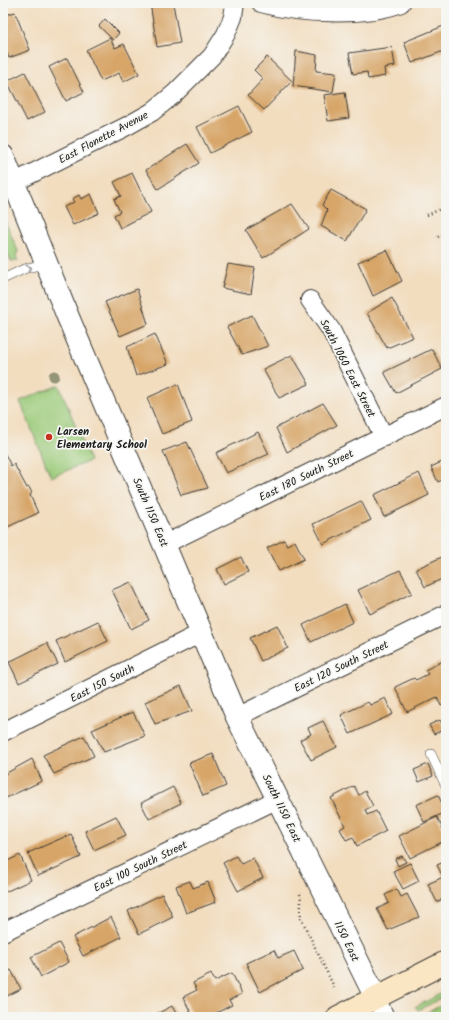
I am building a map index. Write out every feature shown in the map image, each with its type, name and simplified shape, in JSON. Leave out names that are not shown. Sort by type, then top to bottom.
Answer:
[{"type":"main road","points":[[338,1017],[381,1008],[446,962]]},
{"type":"street","name":"East Flonette Avenue","points":[[8,185],[152,112],[174,94],[212,56],[226,34],[235,3]]},
{"type":"street","points":[[261,3],[293,10],[351,13],[390,8],[401,3]]},
{"type":"street","name":"South 1150 East","points":[[3,156],[8,185],[47,263],[68,317],[165,544],[237,718],[310,864]]},
{"type":"street","name":"South 1060 East Street","points":[[310,300],[331,330],[384,437]]},
{"type":"street","name":"East 180 South Street","points":[[165,544],[446,406]]},
{"type":"street","name":"East 120 South Street","points":[[237,718],[446,614]]},
{"type":"street","name":"East 150 South","points":[[3,732],[201,633]]},
{"type":"street","name":"East 100 South Street","points":[[3,932],[278,799]]},
{"type":"street","name":"1150 East","points":[[310,864],[381,1008]]},
{"type":"lane","points":[[3,279],[24,269],[47,263]]},
{"type":"lane","points":[[431,754],[446,786]]},
{"type":"path","points":[[427,215],[441,209]]},
{"type":"path","points":[[438,237],[446,233]]},
{"type":"path","points":[[300,894],[302,899],[299,909],[301,918],[334,987]]},
{"type":"green space","points":[[3,216],[18,251],[16,256],[18,261],[11,261],[3,244]]},
{"type":"green space","points":[[59,385],[90,461],[51,477],[20,401]]},
{"type":"green space","points":[[446,991],[446,996],[418,1010],[415,1007]]},
{"type":"green space","points":[[446,1003],[446,1017],[418,1017]]},
{"type":"building","points":[[150,3],[173,3],[180,43],[157,47]]},
{"type":"building","points":[[15,12],[30,50],[9,58],[3,43],[3,16]]},
{"type":"building","points":[[105,19],[119,33],[113,40],[99,26]]},
{"type":"building","points":[[446,25],[446,50],[412,63],[404,42]]},
{"type":"building","points":[[110,38],[115,48],[124,44],[139,74],[123,82],[119,73],[101,81],[86,50]]},
{"type":"building","points":[[392,47],[395,66],[384,68],[385,76],[368,79],[367,72],[353,74],[349,53]]},
{"type":"building","points":[[296,51],[317,55],[316,71],[336,73],[333,92],[293,86]]},
{"type":"building","points":[[267,57],[292,81],[264,110],[248,95],[263,79],[254,70]]},
{"type":"building","points":[[67,58],[84,92],[66,101],[49,67]]},
{"type":"building","points":[[25,72],[45,112],[27,121],[7,81]]},
{"type":"building","points":[[345,92],[349,118],[328,121],[324,95]]},
{"type":"building","points":[[239,106],[252,132],[210,153],[197,127]]},
{"type":"building","points":[[187,144],[199,163],[158,189],[146,170]]},
{"type":"building","points":[[132,173],[151,212],[120,228],[114,215],[120,212],[114,199],[121,196],[114,182]]},
{"type":"building","points":[[331,190],[366,209],[347,241],[321,226],[327,210],[322,205]]},
{"type":"building","points":[[91,194],[99,213],[73,225],[64,207],[74,202],[72,199],[79,195],[81,199]]},
{"type":"building","points":[[292,204],[309,229],[263,258],[246,230]]},
{"type":"building","points":[[387,250],[402,281],[373,296],[358,262]]},
{"type":"building","points":[[228,264],[255,268],[251,294],[222,288]]},
{"type":"building","points":[[137,289],[148,324],[120,336],[105,302]]},
{"type":"building","points":[[392,298],[413,337],[387,348],[367,313]]},
{"type":"building","points":[[252,315],[268,346],[242,355],[227,327]]},
{"type":"building","points":[[155,334],[168,364],[136,376],[127,347]]},
{"type":"building","points":[[432,349],[442,369],[396,393],[384,372]]},
{"type":"building","points":[[292,355],[309,384],[279,398],[263,369]]},
{"type":"building","points":[[178,384],[192,422],[162,434],[147,398]]},
{"type":"building","points":[[323,403],[337,425],[287,452],[276,428]]},
{"type":"building","points":[[258,432],[269,454],[226,473],[216,453]]},
{"type":"building","points":[[187,442],[208,488],[181,495],[163,451]]},
{"type":"building","points":[[3,450],[11,466],[14,464],[27,488],[29,487],[32,493],[30,495],[38,513],[3,529]]},
{"type":"building","points":[[446,460],[446,478],[438,482],[431,467]]},
{"type":"building","points":[[419,473],[429,495],[384,517],[374,495]]},
{"type":"building","points":[[361,501],[371,520],[323,544],[313,524]]},
{"type":"building","points":[[284,540],[287,545],[295,541],[304,559],[279,571],[267,548]]},
{"type":"building","points":[[446,555],[446,577],[425,587],[416,569]]},
{"type":"building","points":[[241,557],[248,572],[224,584],[217,569]]},
{"type":"building","points":[[400,570],[412,593],[370,614],[358,590]]},
{"type":"building","points":[[131,582],[149,620],[131,629],[112,590]]},
{"type":"building","points":[[345,604],[353,622],[311,642],[303,625]]},
{"type":"building","points":[[98,621],[108,641],[65,662],[56,641]]},
{"type":"building","points":[[277,625],[288,648],[261,661],[250,638]]},
{"type":"building","points":[[47,643],[58,664],[19,683],[9,662]]},
{"type":"building","points":[[443,661],[446,666],[446,703],[441,706],[437,697],[407,712],[395,687],[414,678],[416,680],[428,674],[425,670]]},
{"type":"building","points":[[181,686],[192,711],[155,724],[145,702]]},
{"type":"building","points":[[385,698],[393,714],[350,734],[341,715],[368,702],[370,705]]},
{"type":"building","points":[[133,712],[145,736],[104,752],[92,730]]},
{"type":"building","points":[[440,720],[445,729],[434,734],[429,725]]},
{"type":"building","points":[[323,721],[337,747],[311,760],[300,740],[311,734],[308,728]]},
{"type":"building","points":[[84,736],[94,756],[54,774],[43,755]]},
{"type":"building","points":[[213,754],[226,786],[203,796],[189,763]]},
{"type":"building","points":[[32,759],[42,781],[6,798],[3,792],[3,775]]},
{"type":"building","points":[[428,764],[433,776],[419,782],[414,770]]},
{"type":"building","points":[[354,786],[359,795],[365,791],[373,806],[365,810],[367,815],[376,811],[386,831],[357,846],[353,837],[346,840],[340,829],[345,826],[331,798]]},
{"type":"building","points":[[173,787],[181,803],[149,819],[141,803]]},
{"type":"building","points":[[438,795],[446,812],[424,822],[416,805]]},
{"type":"building","points":[[116,816],[126,835],[94,850],[85,831]]},
{"type":"building","points":[[437,817],[446,835],[446,840],[410,858],[399,836]]},
{"type":"building","points":[[71,834],[81,857],[38,876],[28,853]]},
{"type":"building","points":[[20,855],[31,880],[3,893],[3,863]]},
{"type":"building","points":[[236,856],[241,864],[253,858],[263,878],[238,891],[223,863]]},
{"type":"building","points":[[402,856],[406,862],[398,866],[395,859]]},
{"type":"building","points":[[446,861],[446,897],[437,902],[428,884],[443,877],[437,865]]},
{"type":"building","points":[[410,863],[419,881],[403,889],[393,871]]},
{"type":"building","points":[[190,881],[193,888],[208,882],[216,902],[186,913],[176,886]]},
{"type":"building","points":[[397,889],[401,897],[407,894],[419,917],[388,930],[377,909],[389,903],[385,895]]},
{"type":"building","points":[[162,894],[173,917],[139,934],[128,911]]},
{"type":"building","points":[[111,917],[121,937],[83,956],[73,937]]},
{"type":"building","points":[[59,943],[69,962],[41,977],[31,957]]},
{"type":"building","points":[[274,950],[278,958],[294,951],[303,970],[260,992],[246,963]]},
{"type":"building","points":[[11,970],[21,989],[3,998],[3,974]]},
{"type":"building","points":[[232,973],[242,994],[229,1000],[232,1005],[208,1017],[193,1017],[183,997],[197,990],[193,983],[211,974],[215,981]]},
{"type":"building","points":[[172,1006],[178,1017],[151,1017]]},
{"type":"place","name":"Larsen Elementary School","points":[[49,437]]}]
